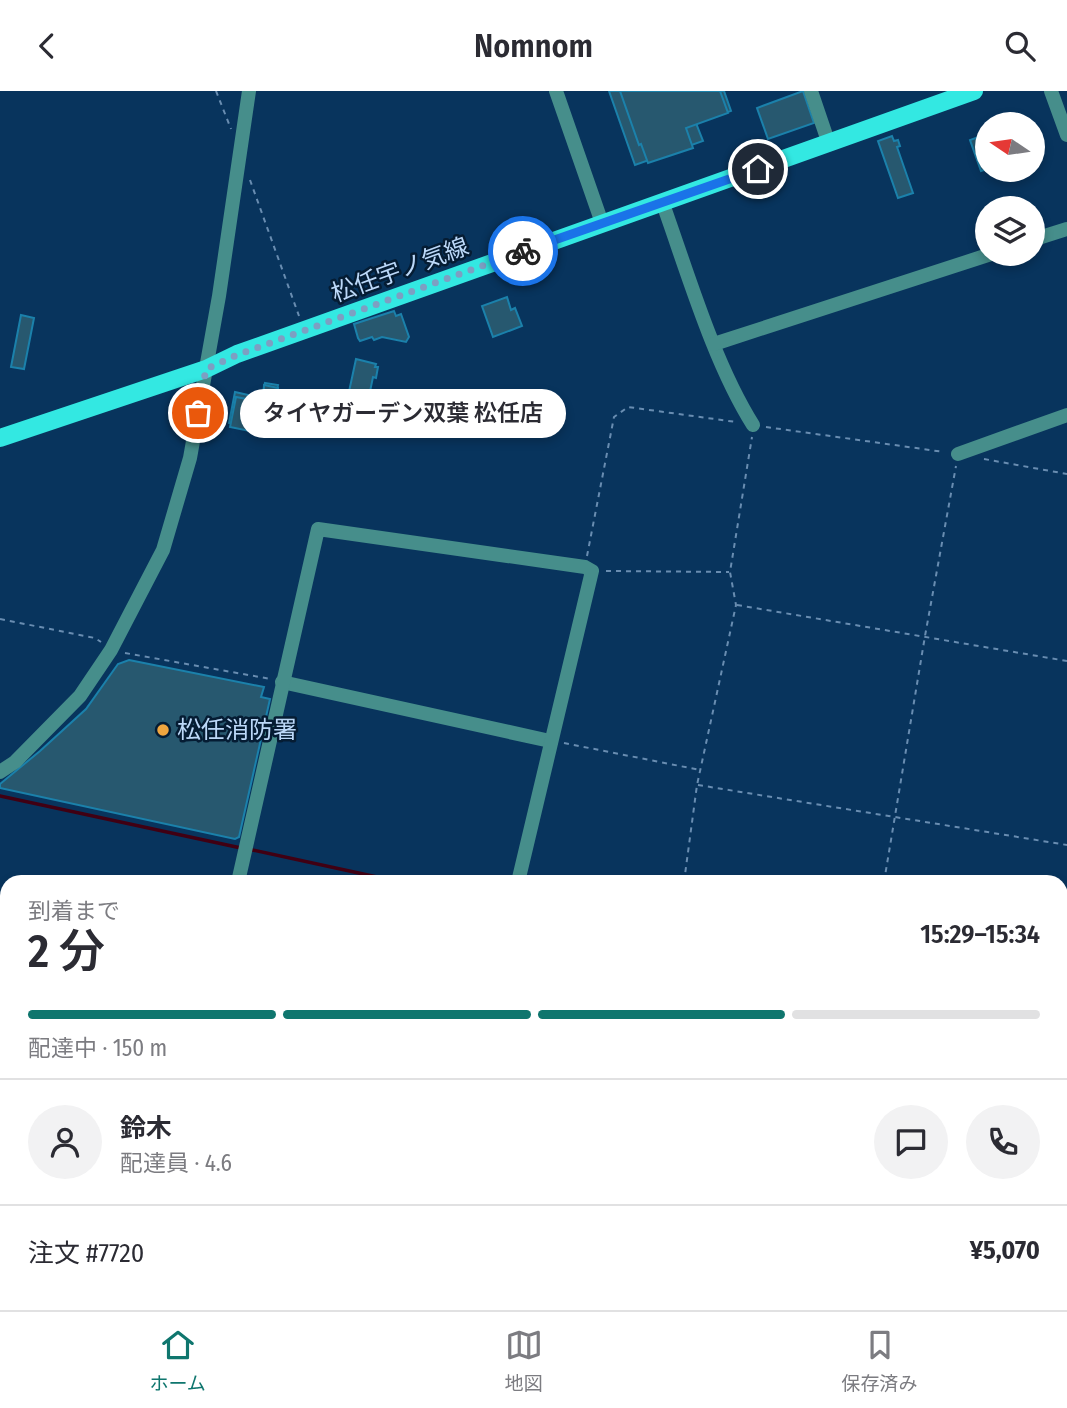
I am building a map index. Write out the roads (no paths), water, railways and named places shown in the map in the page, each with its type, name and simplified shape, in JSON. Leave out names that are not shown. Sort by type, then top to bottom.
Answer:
[{"type":"main road","name":"松任宇ノ気線","points":[[0,438],[206,369],[304,330],[974,91]]},
{"type":"street","points":[[0,772],[15,762],[80,697],[111,650],[163,550],[190,458],[219,296],[248,91]]},
{"type":"street","points":[[556,91],[602,223]]},
{"type":"street","points":[[811,91],[829,144]]},
{"type":"street","points":[[1051,91],[1067,135]]},
{"type":"street","points":[[663,204],[714,344],[741,407],[753,425]]},
{"type":"street","points":[[1045,236],[1067,229]]},
{"type":"street","points":[[714,344],[975,259]]},
{"type":"street","points":[[958,454],[1067,415]]},
{"type":"street","points":[[239,875],[318,530],[588,569],[520,875]]},
{"type":"street","points":[[282,682],[551,741]]},
{"type":"waterway","points":[[0,796],[241,848]]},
{"type":"waterway","points":[[248,849],[368,875]]},
{"type":"place","name":"タイヤガーデン双葉 松任店","points":[[198,413]]},
{"type":"place","name":"松任消防署","points":[[163,730]]}]
